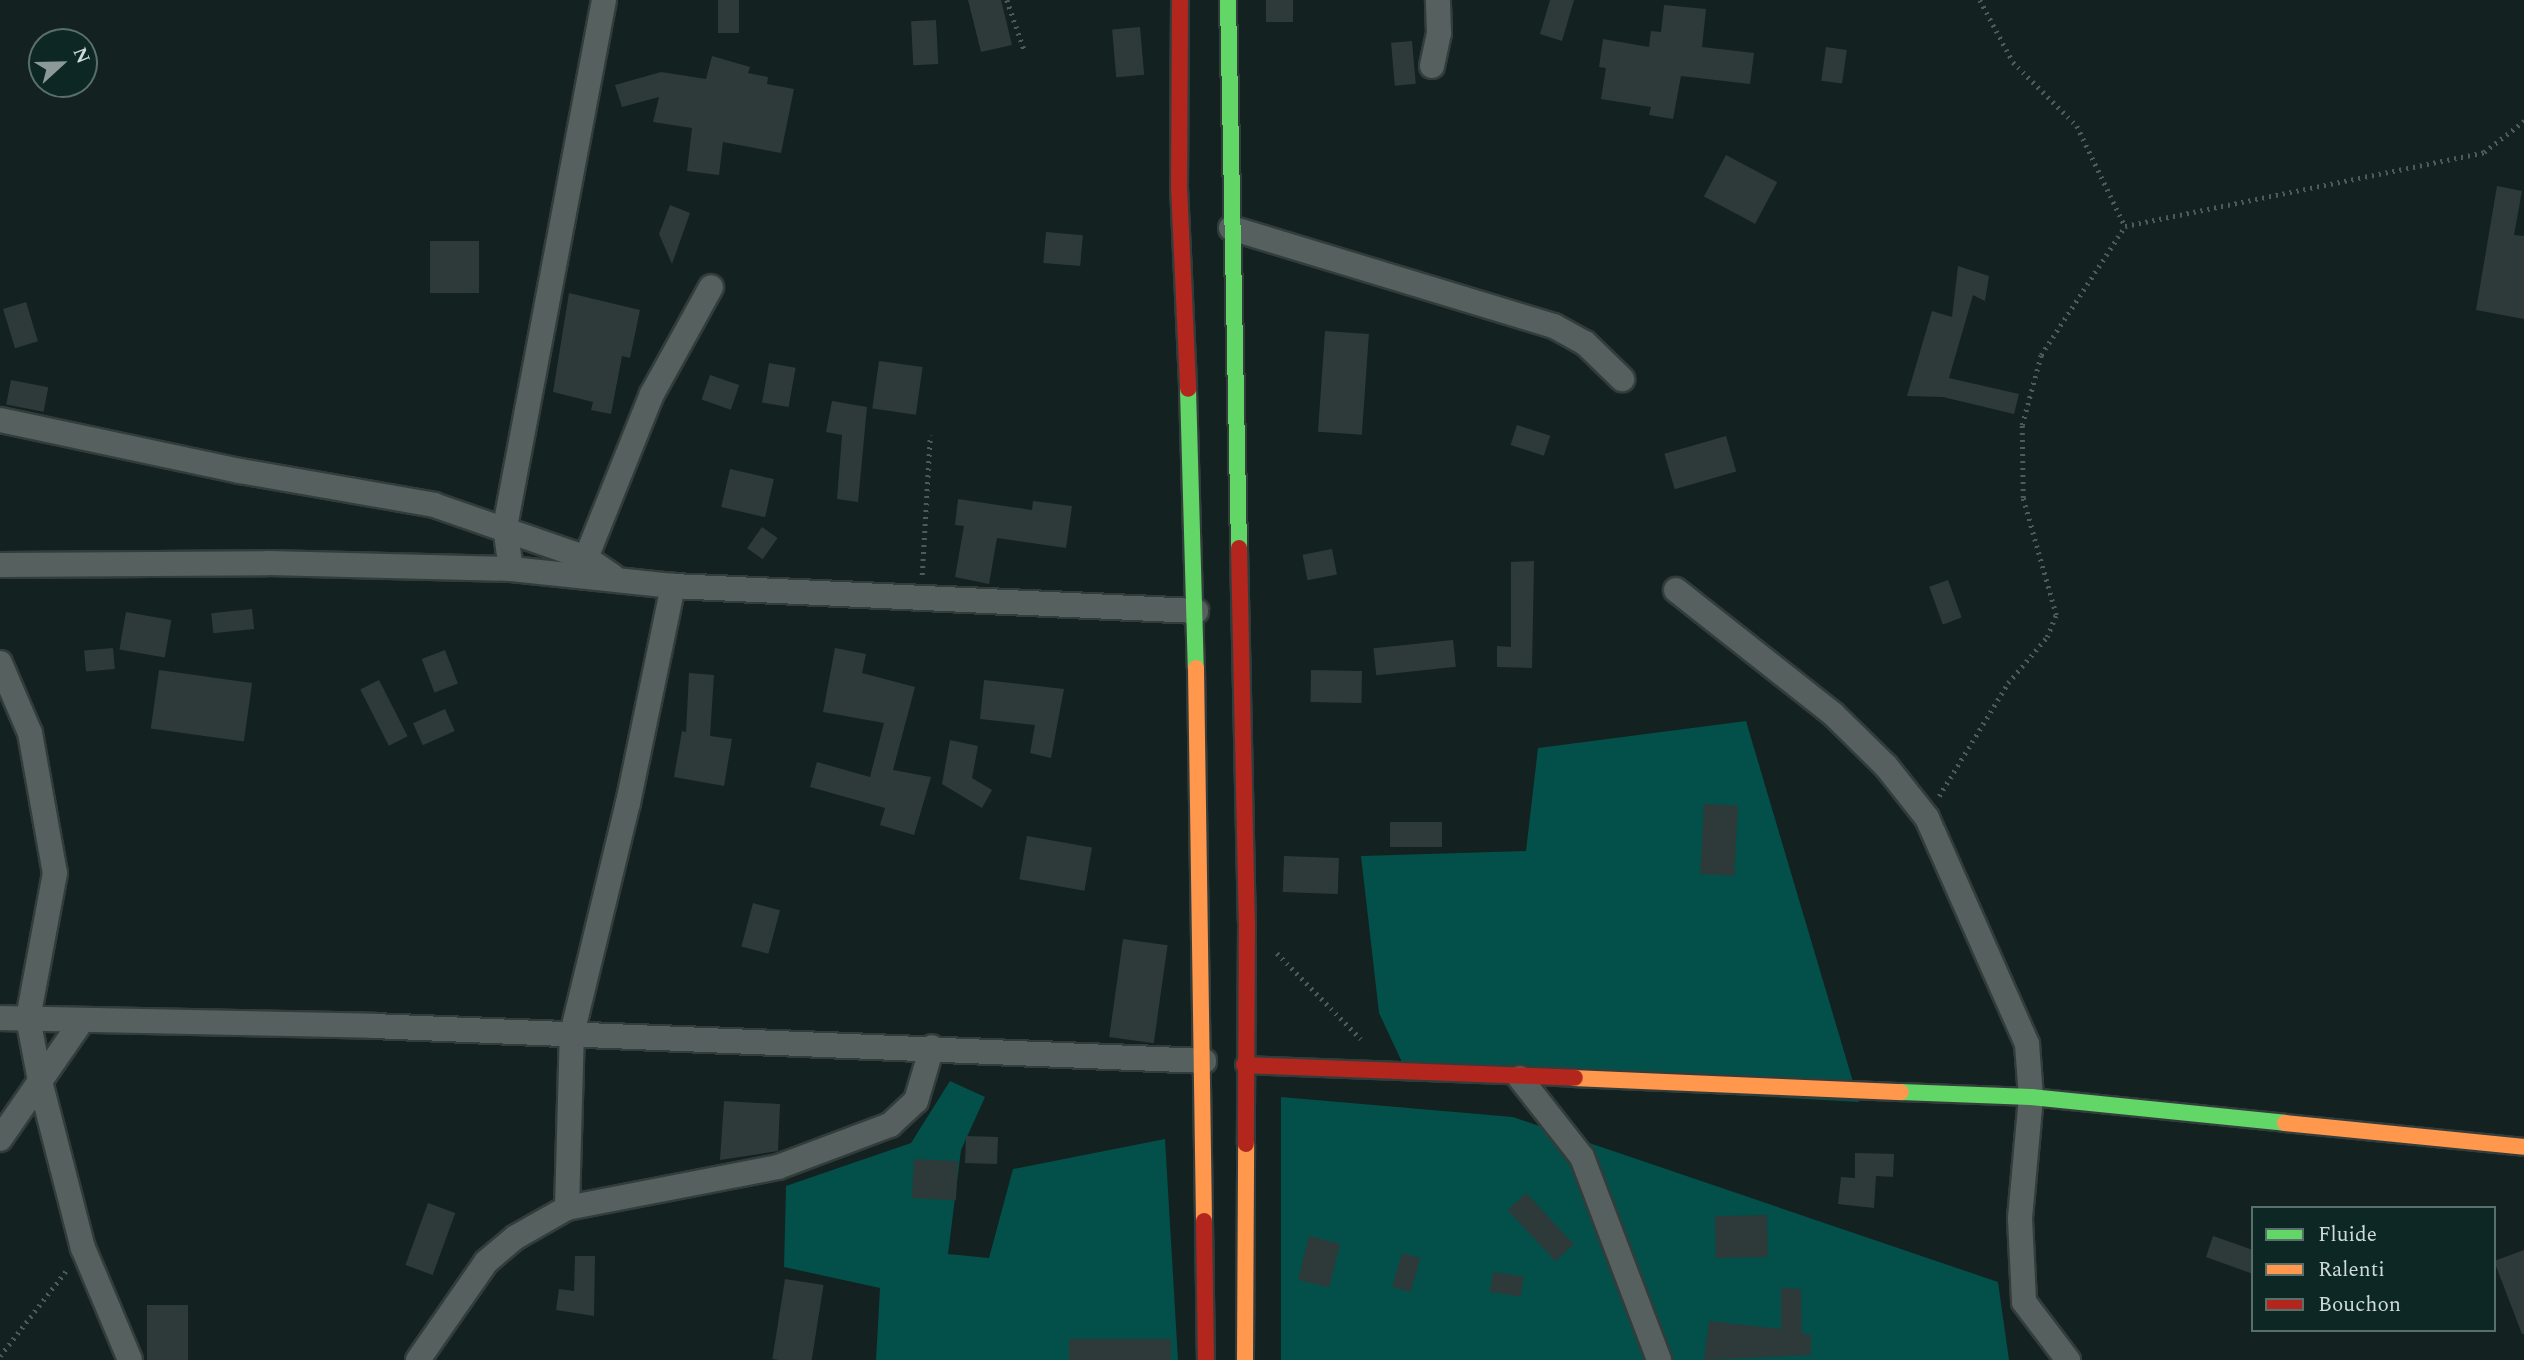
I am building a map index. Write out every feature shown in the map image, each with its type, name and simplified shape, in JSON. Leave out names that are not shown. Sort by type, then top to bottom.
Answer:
[{"type":"main road","points":[[1180,0],[1180,187],[1196,611],[1206,1360]]},
{"type":"main road","points":[[1228,0],[1231,228],[1243,620],[1247,922],[1244,1065],[1245,1360]]},
{"type":"main road","points":[[1244,1065],[2031,1097],[2524,1147]]},
{"type":"street","points":[[511,569],[505,527],[604,0]]},
{"type":"street","points":[[1432,65],[1439,33],[1438,0]]},
{"type":"street","points":[[1231,228],[1554,326],[1585,343],[1622,379]]},
{"type":"street","points":[[586,558],[652,394],[711,287]]},
{"type":"street","points":[[0,420],[240,471],[434,505],[505,527],[540,545],[586,558],[617,578]]},
{"type":"street","points":[[0,565],[268,563],[511,569],[617,578],[673,586],[920,601],[1196,611]]},
{"type":"street","points":[[567,1208],[572,1034],[628,803],[673,586]]},
{"type":"street","points":[[1676,590],[1833,714],[1886,766],[1927,818],[2027,1044],[2031,1097],[2020,1219],[2024,1302],[2068,1360]]},
{"type":"street","points":[[0,663],[30,733],[55,873],[28,1018],[40,1081],[83,1248],[130,1360]]},
{"type":"street","points":[[0,1018],[572,1034],[932,1047],[1204,1061]]},
{"type":"street","points":[[0,1139],[81,1022]]},
{"type":"street","points":[[418,1360],[486,1262],[516,1237],[567,1208],[778,1167],[890,1125],[916,1101],[932,1047]]},
{"type":"street","points":[[1520,1077],[1582,1157],[1659,1360]]},
{"type":"path","points":[[1007,0],[1024,50]]},
{"type":"path","points":[[1980,0],[2013,62],[2077,126],[2125,226]]},
{"type":"path","points":[[1927,818],[1968,745],[2008,683],[2047,637],[2056,615],[2023,498],[2022,425],[2041,355],[2125,226],[2484,152],[2524,121]]},
{"type":"path","points":[[920,601],[930,435]]},
{"type":"path","points":[[1275,950],[1367,1044]]},
{"type":"path","points":[[0,1356],[83,1248]]},
{"type":"green space","points":[[1746,721],[1859,1102],[1409,1077],[1379,1013],[1361,856],[1526,851],[1538,748]]},
{"type":"green space","points":[[950,1081],[985,1097],[961,1150],[948,1254],[989,1258],[1013,1169],[1165,1139],[1178,1360],[876,1360],[880,1288],[784,1267],[786,1186],[911,1143]]},
{"type":"green space","points":[[1281,1097],[1513,1117],[1998,1282],[2009,1360],[1281,1360]]},
{"type":"building","points":[[718,0],[739,0],[739,33],[718,33]]},
{"type":"building","points":[[968,0],[1001,0],[1012,45],[981,52]]},
{"type":"building","points":[[1266,0],[1293,0],[1293,22],[1266,22]]},
{"type":"building","points":[[1550,0],[1574,0],[1562,41],[1540,34]]},
{"type":"building","points":[[1664,5],[1706,9],[1702,47],[1754,53],[1750,84],[1681,76],[1673,119],[1649,115],[1651,107],[1601,99],[1606,68],[1599,67],[1603,39],[1649,47],[1651,31],[1661,32]]},
{"type":"building","points":[[936,20],[938,64],[913,65],[911,21]]},
{"type":"building","points":[[1140,27],[1144,75],[1116,77],[1112,29]]},
{"type":"building","points":[[1412,41],[1416,84],[1395,86],[1391,43]]},
{"type":"building","points":[[1826,47],[1847,50],[1842,84],[1821,81]]},
{"type":"building","points":[[712,56],[750,67],[748,73],[768,77],[767,84],[794,89],[781,153],[723,142],[719,175],[687,171],[692,128],[653,122],[659,97],[622,107],[615,85],[661,72],[706,79]]},
{"type":"building","points":[[1726,155],[1777,182],[1755,224],[1704,196]]},
{"type":"building","points":[[2497,186],[2522,191],[2514,235],[2524,236],[2524,319],[2476,310]]},
{"type":"building","points":[[670,205],[690,213],[672,264],[659,234]]},
{"type":"building","points":[[1046,232],[1083,235],[1080,266],[1043,263]]},
{"type":"building","points":[[430,241],[479,241],[479,293],[430,293]]},
{"type":"building","points":[[1958,266],[1989,276],[1985,301],[1973,295],[1949,378],[2019,394],[2014,414],[1943,397],[1907,396],[1932,311],[1952,317]]},
{"type":"building","points":[[569,293],[640,310],[630,358],[622,356],[611,414],[591,410],[593,402],[553,392]]},
{"type":"building","points":[[26,302],[38,341],[15,348],[3,309]]},
{"type":"building","points":[[1325,331],[1369,334],[1362,435],[1318,432]]},
{"type":"building","points":[[879,361],[923,367],[916,415],[872,409]]},
{"type":"building","points":[[769,363],[796,368],[789,407],[762,402]]},
{"type":"building","points":[[710,375],[739,385],[731,410],[702,400]]},
{"type":"building","points":[[11,380],[48,387],[44,412],[6,405]]},
{"type":"building","points":[[832,401],[867,407],[858,502],[837,499],[842,435],[826,432]]},
{"type":"building","points":[[1517,425],[1550,436],[1544,456],[1511,445]]},
{"type":"building","points":[[1726,436],[1736,472],[1675,489],[1664,454]]},
{"type":"building","points":[[730,469],[774,479],[765,517],[721,507]]},
{"type":"building","points":[[958,499],[1032,510],[1033,501],[1072,506],[1066,548],[997,538],[989,584],[955,577],[964,526],[955,525]]},
{"type":"building","points":[[762,527],[778,538],[763,559],[747,548]]},
{"type":"building","points":[[1332,549],[1337,575],[1308,580],[1303,555]]},
{"type":"building","points":[[1534,561],[1532,668],[1497,667],[1497,646],[1511,647],[1511,562]]},
{"type":"building","points":[[1948,580],[1962,618],[1943,624],[1929,587]]},
{"type":"building","points":[[252,609],[254,629],[213,633],[211,613]]},
{"type":"building","points":[[126,612],[171,620],[165,657],[119,649]]},
{"type":"building","points":[[1453,640],[1456,667],[1376,675],[1373,648]]},
{"type":"building","points":[[113,648],[115,669],[86,671],[84,651]]},
{"type":"building","points":[[835,648],[866,654],[862,673],[915,687],[893,770],[931,777],[914,835],[880,825],[885,808],[810,787],[817,762],[870,777],[884,723],[823,712]]},
{"type":"building","points":[[445,650],[458,684],[435,693],[422,659]]},
{"type":"building","points":[[159,670],[252,683],[244,742],[151,728]]},
{"type":"building","points":[[1311,670],[1362,671],[1361,703],[1310,702]]},
{"type":"building","points":[[689,673],[714,675],[710,736],[732,739],[724,786],[674,777],[682,731],[686,732]]},
{"type":"building","points":[[379,680],[408,736],[389,746],[360,690]]},
{"type":"building","points":[[984,680],[1064,689],[1051,758],[1030,753],[1035,725],[980,719]]},
{"type":"building","points":[[445,709],[455,731],[423,745],[413,723]]},
{"type":"building","points":[[950,740],[978,746],[972,778],[992,790],[982,808],[942,784]]},
{"type":"building","points":[[1704,804],[1738,806],[1734,876],[1700,874]]},
{"type":"building","points":[[1390,822],[1442,822],[1442,847],[1390,847]]},
{"type":"building","points":[[1027,836],[1092,847],[1084,891],[1019,879]]},
{"type":"building","points":[[1284,856],[1339,858],[1338,894],[1283,892]]},
{"type":"building","points":[[753,903],[780,910],[768,954],[741,946]]},
{"type":"building","points":[[1123,939],[1168,945],[1154,1043],[1109,1037]]},
{"type":"building","points":[[724,1101],[780,1104],[778,1151],[720,1160]]},
{"type":"building","points":[[966,1136],[998,1137],[997,1164],[965,1163]]},
{"type":"building","points":[[1855,1153],[1894,1154],[1893,1177],[1876,1176],[1874,1208],[1838,1204],[1841,1177],[1855,1178]]},
{"type":"building","points":[[914,1159],[958,1161],[956,1200],[912,1198]]},
{"type":"building","points":[[1526,1193],[1574,1244],[1555,1261],[1508,1210]]},
{"type":"building","points":[[428,1203],[455,1213],[433,1275],[405,1265]]},
{"type":"building","points":[[1767,1215],[1768,1257],[1716,1258],[1715,1216]]},
{"type":"building","points":[[1309,1236],[1340,1244],[1329,1287],[1298,1280]]},
{"type":"building","points":[[2213,1236],[2251,1249],[2251,1273],[2206,1257]]},
{"type":"building","points":[[2524,1250],[2524,1334],[2496,1266],[2496,1260]]},
{"type":"building","points":[[1402,1253],[1420,1258],[1411,1292],[1392,1287]]},
{"type":"building","points":[[575,1256],[595,1256],[594,1316],[556,1310],[559,1289],[574,1291]]},
{"type":"building","points":[[1493,1272],[1524,1277],[1520,1297],[1490,1292]]},
{"type":"building","points":[[785,1279],[824,1285],[812,1360],[772,1359]]},
{"type":"building","points":[[1781,1288],[1801,1289],[1802,1334],[1811,1334],[1811,1355],[1704,1360],[1709,1321],[1781,1329]]},
{"type":"building","points":[[147,1305],[188,1305],[188,1360],[147,1360]]},
{"type":"building","points":[[1069,1339],[1171,1339],[1171,1360],[1069,1360]]},
{"type":"traffic: fast","points":[[1228,0],[1239,548]]},
{"type":"traffic: fast","points":[[1188,389],[1196,668]]},
{"type":"traffic: fast","points":[[1901,1092],[2031,1097],[2285,1123]]},
{"type":"traffic: slow","points":[[1196,668],[1204,1221]]},
{"type":"traffic: slow","points":[[1575,1078],[1901,1092]]},
{"type":"traffic: slow","points":[[2285,1123],[2524,1147]]},
{"type":"traffic: slow","points":[[1245,1360],[1246,1144]]},
{"type":"traffic: jam","points":[[1180,0],[1179,187],[1188,389]]},
{"type":"traffic: jam","points":[[1239,548],[1247,922],[1246,1144]]},
{"type":"traffic: jam","points":[[1244,1065],[1575,1078]]},
{"type":"traffic: jam","points":[[1204,1221],[1206,1360]]}]
